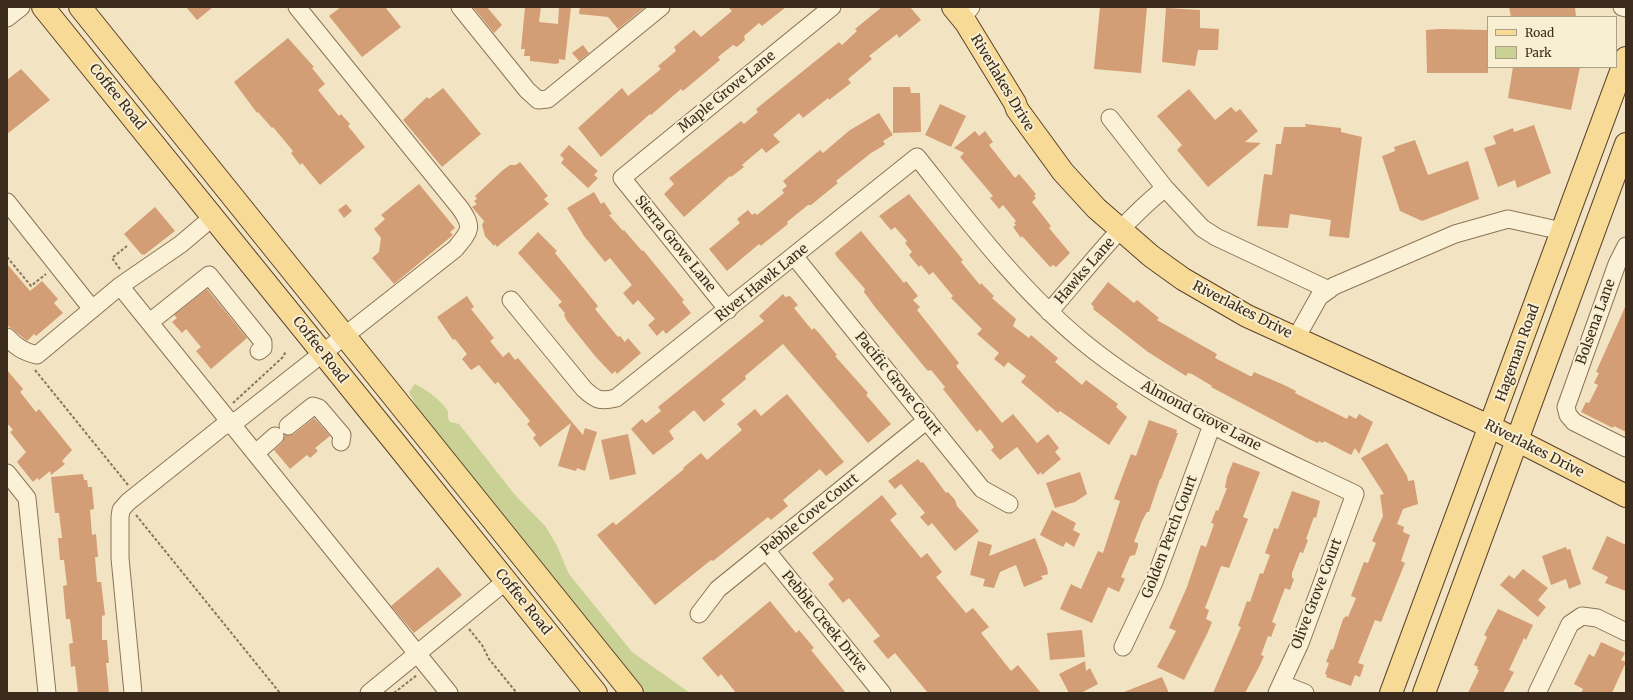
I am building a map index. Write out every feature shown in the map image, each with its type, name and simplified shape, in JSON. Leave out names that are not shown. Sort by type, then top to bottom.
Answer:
[{"type":"main road","name":"Coffee Road","points":[[43,7],[214,216],[322,353],[596,693]]},
{"type":"main road","name":"Coffee Road","points":[[80,7],[632,693]]},
{"type":"main road","name":"Riverlakes Drive","points":[[962,11],[1017,109],[1063,172],[1096,208],[1120,231],[1170,270],[1217,300],[1296,338],[1491,427],[1626,496]]},
{"type":"main road","name":"Hageman Road","points":[[1391,693],[1491,427],[1626,58]]},
{"type":"main road","name":"Hageman Road","points":[[1424,693],[1626,144]]},
{"type":"street","points":[[7,18],[21,7]]},
{"type":"street","points":[[133,693],[120,558],[121,510],[126,504],[222,427],[239,419],[456,249],[466,237],[470,227],[468,220],[460,208],[297,7]]},
{"type":"street","points":[[460,7],[528,90],[538,100],[548,99],[661,7]]},
{"type":"street","name":"Maple Grove Lane","points":[[622,178],[832,7]]},
{"type":"street","points":[[1622,7],[1626,8]]},
{"type":"street","points":[[1110,118],[1165,188],[1202,228],[1216,237],[1329,290]]},
{"type":"street","name":"River Hawk Lane","points":[[512,300],[584,389],[593,397],[604,401],[616,398],[629,390],[916,157]]},
{"type":"street","name":"Almond Grove Lane","points":[[916,157],[1003,264],[1049,312],[1082,341],[1157,395],[1212,425],[1355,494]]},
{"type":"street","name":"Sierra Grove Lane","points":[[622,178],[728,310]]},
{"type":"street","name":"Hawks Lane","points":[[1049,312],[1120,231],[1152,198],[1165,188]]},
{"type":"street","points":[[7,202],[92,309]]},
{"type":"street","points":[[7,337],[14,346],[37,355],[120,286],[181,244],[214,216]]},
{"type":"street","points":[[1296,338],[1319,297],[1329,290],[1377,267],[1455,234],[1508,219],[1562,231]]},
{"type":"street","name":"Bolsena Lane","points":[[1626,246],[1567,400],[1566,407],[1568,415],[1574,422],[1626,448]]},
{"type":"street","name":"Pacific Grove Court","points":[[794,256],[982,489],[1009,504]]},
{"type":"street","points":[[150,322],[209,275],[262,342],[263,348],[259,351]]},
{"type":"street","points":[[120,286],[257,452],[449,693]]},
{"type":"street","points":[[257,452],[313,406],[319,408],[342,435],[341,442]]},
{"type":"street","name":"Pebble Cove Court","points":[[699,614],[718,589],[927,420]]},
{"type":"street","name":"Golden Perch Court","points":[[1122,647],[1154,582],[1212,425]]},
{"type":"street","points":[[7,473],[27,498],[47,693]]},
{"type":"street","name":"Olive Grove Court","points":[[1279,688],[1300,643],[1355,494]]},
{"type":"street","name":"Pebble Creek Drive","points":[[766,550],[882,693]]},
{"type":"street","points":[[369,693],[506,581]]},
{"type":"street","points":[[1537,693],[1570,624],[1582,616],[1597,618],[1626,632]]},
{"type":"street","points":[[1279,688],[1305,693]]},
{"type":"path","points":[[7,257],[31,286],[47,273],[52,278]]},
{"type":"path","points":[[29,353],[28,363],[127,484],[129,488],[120,496],[280,693]]},
{"type":"path","points":[[468,628],[482,645],[489,659],[516,692],[514,693]]},
{"type":"green space","points":[[415,384],[429,392],[441,403],[448,411],[448,418],[450,422],[459,424],[516,496],[546,527],[557,546],[569,574],[632,652],[690,693],[644,693],[422,417],[409,392]]},
{"type":"building","points":[[186,7],[213,7],[197,20]]},
{"type":"building","points":[[341,7],[385,7],[401,27],[362,57],[329,16]]},
{"type":"building","points":[[473,7],[487,7],[502,25],[494,33]]},
{"type":"building","points":[[525,7],[541,7],[539,22],[558,24],[559,7],[571,7],[565,60],[559,59],[559,63],[556,64],[530,61],[530,56],[524,56],[525,49],[521,49]]},
{"type":"building","points":[[580,7],[645,7],[618,29],[608,17],[579,14]]},
{"type":"building","points":[[728,7],[786,7],[762,26],[759,23],[744,36],[745,40],[737,47],[733,45],[718,57],[720,60],[683,91],[681,89],[651,115],[650,114],[601,157],[578,128],[622,88],[628,96],[661,69],[658,66],[676,51],[674,47],[694,30],[701,37],[732,11]]},
{"type":"building","points":[[882,7],[910,7],[921,20],[899,38],[897,34],[869,56],[872,59],[848,79],[851,83],[829,100],[828,98],[803,118],[799,113],[773,135],[780,142],[766,153],[762,148],[742,165],[744,167],[731,177],[730,176],[684,217],[664,194],[674,184],[669,178],[741,121],[744,124],[758,112],[756,109],[839,42],[842,45],[857,31],[855,29]]},
{"type":"building","points":[[1100,7],[1147,7],[1141,73],[1094,69]]},
{"type":"building","points":[[1509,7],[1575,7],[1576,16],[1511,16]]},
{"type":"building","points":[[1166,8],[1200,10],[1200,28],[1219,29],[1218,50],[1198,50],[1195,66],[1162,62]]},
{"type":"building","points":[[1426,30],[1487,30],[1488,73],[1427,73]]},
{"type":"building","points":[[288,38],[314,67],[312,68],[325,84],[318,90],[339,116],[341,114],[350,124],[348,126],[365,147],[320,185],[302,163],[300,165],[291,153],[293,151],[273,127],[272,128],[258,112],[257,113],[234,82]]},
{"type":"building","points":[[583,45],[589,53],[579,61],[572,53]]},
{"type":"building","points":[[1513,68],[1580,68],[1571,110],[1508,98]]},
{"type":"building","points":[[21,69],[50,100],[7,134],[7,80]]},
{"type":"building","points":[[893,87],[910,87],[911,93],[920,93],[921,132],[893,133]]},
{"type":"building","points":[[443,88],[481,134],[442,167],[403,120],[427,97],[429,99]]},
{"type":"building","points":[[1189,89],[1215,120],[1231,107],[1236,112],[1240,109],[1258,131],[1245,142],[1261,143],[1208,187],[1177,150],[1182,145],[1157,116]]},
{"type":"building","points":[[940,104],[966,116],[951,147],[925,135]]},
{"type":"building","points":[[879,113],[893,135],[883,141],[885,144],[871,153],[836,181],[838,183],[787,222],[788,224],[761,246],[759,244],[727,271],[709,249],[740,223],[737,219],[748,210],[752,215],[755,213],[757,215],[784,193],[782,190],[787,186],[783,181],[820,150],[823,153],[850,130]]},
{"type":"building","points":[[1305,124],[1341,128],[1341,132],[1362,137],[1349,238],[1329,236],[1331,220],[1290,214],[1288,228],[1257,226],[1264,174],[1272,175],[1276,144],[1281,144],[1284,127],[1306,127]]},
{"type":"building","points":[[1534,125],[1551,173],[1517,188],[1515,180],[1498,187],[1484,148],[1496,144],[1493,136],[1513,128],[1514,132]]},
{"type":"building","points":[[975,131],[979,136],[985,131],[993,142],[989,145],[1015,178],[1019,174],[1036,194],[1034,196],[1036,198],[1032,202],[1051,226],[1049,228],[1070,253],[1056,267],[1053,265],[1050,267],[1022,236],[1021,238],[1013,227],[1016,225],[1014,223],[1016,221],[1003,205],[999,209],[990,198],[993,196],[960,157],[964,153],[954,148]]},
{"type":"building","points":[[1415,140],[1428,175],[1468,161],[1479,199],[1422,221],[1400,211],[1382,156],[1395,151],[1394,147]]},
{"type":"building","points":[[569,145],[598,171],[594,175],[598,178],[588,188],[561,163],[564,159],[560,155]]},
{"type":"building","points":[[520,162],[548,196],[544,199],[549,204],[497,247],[495,244],[494,246],[485,236],[482,225],[484,221],[472,207],[477,204],[474,201],[477,199],[475,196],[503,170],[510,165],[516,165]]},
{"type":"building","points":[[419,184],[455,228],[450,232],[453,235],[394,284],[372,258],[379,252],[381,238],[374,229],[385,219],[381,215]]},
{"type":"building","points":[[594,192],[601,204],[604,202],[612,214],[609,215],[642,251],[643,250],[684,300],[682,302],[691,313],[666,334],[663,330],[657,336],[648,325],[655,319],[638,300],[633,305],[623,293],[632,285],[610,258],[605,262],[584,236],[567,208]]},
{"type":"building","points":[[909,194],[963,260],[961,262],[980,285],[981,283],[994,296],[992,298],[1016,319],[1013,326],[1029,338],[1031,335],[1058,358],[1055,362],[1082,385],[1086,380],[1118,404],[1116,407],[1127,417],[1109,445],[1060,411],[1058,413],[1021,382],[1026,376],[1008,362],[1004,367],[994,359],[999,353],[977,334],[982,329],[951,298],[953,296],[933,272],[929,275],[921,265],[919,267],[909,255],[912,252],[905,243],[907,241],[895,227],[891,230],[879,216]]},
{"type":"building","points":[[346,204],[352,211],[344,218],[338,210]]},
{"type":"building","points":[[155,207],[175,231],[142,255],[124,234]]},
{"type":"building","points":[[861,231],[904,283],[906,281],[918,296],[913,300],[920,307],[917,310],[959,363],[956,366],[1002,423],[1013,414],[1037,443],[1048,434],[1059,448],[1055,452],[1061,459],[1042,475],[1041,472],[1038,475],[1017,447],[1000,460],[991,450],[994,447],[980,429],[977,432],[943,389],[945,387],[931,370],[928,371],[922,364],[875,307],[864,292],[865,289],[837,257],[835,253]]},
{"type":"building","points":[[538,232],[557,251],[555,253],[598,306],[595,309],[618,337],[620,336],[625,342],[628,338],[641,353],[617,374],[615,371],[612,374],[595,356],[567,321],[564,315],[565,313],[558,305],[562,302],[518,253]]},
{"type":"building","points":[[7,264],[30,291],[42,281],[58,299],[54,303],[63,313],[36,336],[34,334],[27,341],[7,325]]},
{"type":"building","points":[[1108,282],[1134,303],[1137,300],[1159,318],[1157,320],[1217,354],[1215,358],[1250,376],[1252,376],[1254,372],[1284,385],[1296,391],[1295,393],[1347,419],[1349,415],[1356,419],[1359,414],[1373,422],[1359,454],[1355,448],[1351,455],[1324,441],[1323,443],[1319,441],[1318,443],[1309,439],[1211,387],[1212,386],[1192,374],[1188,373],[1186,376],[1148,352],[1093,309],[1094,307],[1091,304]]},
{"type":"building","points":[[207,289],[247,338],[211,369],[196,351],[201,347],[186,329],[182,333],[172,322],[177,318],[174,315]]},
{"type":"building","points":[[783,294],[785,297],[790,296],[798,305],[794,308],[812,330],[814,328],[819,333],[837,355],[835,356],[868,393],[866,395],[891,424],[868,443],[783,344],[745,376],[746,379],[721,400],[725,404],[704,422],[694,410],[669,431],[674,439],[653,455],[631,429],[642,419],[646,423],[661,411],[658,407],[764,321],[759,316]]},
{"type":"building","points":[[467,296],[474,307],[471,309],[494,338],[490,341],[503,357],[509,352],[515,360],[518,358],[583,435],[585,428],[597,432],[585,471],[577,468],[576,471],[558,466],[571,423],[540,447],[533,438],[536,435],[527,424],[530,421],[498,382],[495,384],[479,365],[471,370],[462,359],[467,354],[455,339],[453,340],[437,317]]},
{"type":"building","points":[[1626,305],[1626,432],[1614,426],[1613,428],[1581,412],[1586,402],[1589,403],[1598,385],[1594,383],[1599,373],[1596,372]]},
{"type":"building","points":[[7,370],[23,389],[20,392],[36,412],[39,409],[72,450],[62,461],[65,464],[51,475],[50,471],[39,480],[37,478],[33,482],[17,462],[26,452],[10,432],[13,430],[7,423]]},
{"type":"building","points":[[787,394],[844,462],[826,476],[820,469],[783,500],[788,506],[771,520],[768,517],[655,605],[597,535],[613,522],[616,525],[684,469],[683,468],[701,453],[707,460],[742,430],[737,424],[755,409],[761,416]]},
{"type":"building","points":[[314,418],[330,436],[315,448],[318,451],[310,458],[307,455],[290,469],[274,450],[282,443],[285,435],[294,434]]},
{"type":"building","points":[[1149,420],[1177,430],[1176,433],[1178,433],[1149,512],[1147,512],[1142,521],[1134,542],[1138,543],[1135,555],[1130,556],[1121,577],[1125,579],[1119,592],[1108,587],[1092,623],[1060,609],[1071,584],[1081,589],[1098,551],[1103,553],[1120,501],[1114,499],[1131,454],[1136,456]]},
{"type":"building","points":[[628,434],[636,474],[610,480],[601,440]]},
{"type":"building","points":[[1387,443],[1407,476],[1408,481],[1414,480],[1418,504],[1403,509],[1397,524],[1404,527],[1403,532],[1410,535],[1401,561],[1405,563],[1381,622],[1375,620],[1358,663],[1364,665],[1360,677],[1355,675],[1351,686],[1326,677],[1327,675],[1325,674],[1329,663],[1326,662],[1331,649],[1333,650],[1343,619],[1346,616],[1348,617],[1356,598],[1351,596],[1364,562],[1368,563],[1376,543],[1372,541],[1383,516],[1380,495],[1384,494],[1361,458]]},
{"type":"building","points":[[918,459],[921,463],[923,462],[946,493],[948,492],[955,500],[957,506],[979,531],[955,551],[932,523],[928,526],[920,517],[925,513],[901,484],[895,489],[888,481]]},
{"type":"building","points":[[1233,462],[1260,472],[1243,517],[1248,519],[1229,568],[1221,566],[1205,608],[1209,610],[1206,619],[1212,622],[1184,680],[1157,667],[1176,631],[1169,628],[1187,587],[1201,545],[1206,547],[1214,524],[1211,523],[1216,510],[1218,511],[1227,488],[1225,488],[1227,477]]},
{"type":"building","points":[[1080,472],[1087,494],[1075,502],[1055,508],[1046,483]]},
{"type":"building","points":[[83,474],[84,480],[87,480],[88,487],[92,487],[94,509],[90,510],[92,535],[96,534],[98,557],[95,557],[97,582],[101,582],[105,615],[102,616],[102,640],[107,640],[109,663],[106,663],[109,693],[78,693],[75,666],[71,667],[69,644],[73,643],[70,619],[66,619],[63,586],[67,585],[64,560],[60,560],[58,538],[62,538],[59,513],[55,513],[51,477]]},
{"type":"building","points":[[1292,491],[1320,501],[1316,518],[1314,517],[1306,539],[1308,540],[1303,553],[1300,552],[1292,573],[1292,578],[1294,579],[1290,590],[1285,588],[1272,622],[1276,624],[1271,637],[1268,636],[1261,655],[1264,656],[1245,693],[1213,693],[1241,627],[1238,626],[1247,601],[1250,602],[1260,573],[1263,574],[1270,555],[1265,553],[1274,528],[1278,529]]},
{"type":"building","points":[[882,495],[897,514],[890,520],[921,558],[927,553],[942,572],[936,577],[966,613],[973,608],[989,627],[981,633],[1011,671],[1018,665],[1041,693],[928,693],[895,653],[888,659],[873,641],[880,636],[849,598],[843,603],[828,584],[834,579],[812,553]]},
{"type":"building","points":[[1052,510],[1076,523],[1073,530],[1080,534],[1074,547],[1066,542],[1063,547],[1040,535]]},
{"type":"building","points":[[1607,536],[1626,545],[1626,591],[1605,583],[1608,577],[1592,569]]},
{"type":"building","points":[[1035,538],[1047,568],[1048,574],[1041,576],[1043,579],[1024,587],[1016,565],[1000,572],[994,588],[983,586],[985,579],[970,575],[978,541],[992,545],[989,556]]},
{"type":"building","points":[[1566,547],[1567,550],[1570,549],[1581,584],[1569,589],[1566,579],[1551,585],[1542,556]]},
{"type":"building","points":[[438,567],[462,595],[414,633],[391,606]]},
{"type":"building","points":[[1523,569],[1548,588],[1538,600],[1546,607],[1538,617],[1500,585],[1509,575],[1514,579]]},
{"type":"building","points":[[770,601],[796,633],[799,630],[814,648],[811,650],[846,693],[736,693],[721,674],[718,677],[702,658]]},
{"type":"building","points":[[1498,609],[1533,625],[1526,640],[1524,638],[1509,670],[1514,672],[1503,693],[1468,693],[1479,670],[1477,669],[1478,667],[1474,665],[1487,637],[1484,635]]},
{"type":"building","points":[[1082,630],[1085,657],[1050,660],[1047,633]]},
{"type":"building","points":[[1601,642],[1625,653],[1621,660],[1626,662],[1612,693],[1581,693],[1583,689],[1574,684],[1589,654],[1594,657]]},
{"type":"building","points":[[1085,661],[1086,671],[1090,668],[1098,684],[1081,693],[1069,693],[1059,674]]},
{"type":"building","points":[[1162,677],[1169,693],[1124,693],[1124,692]]}]
